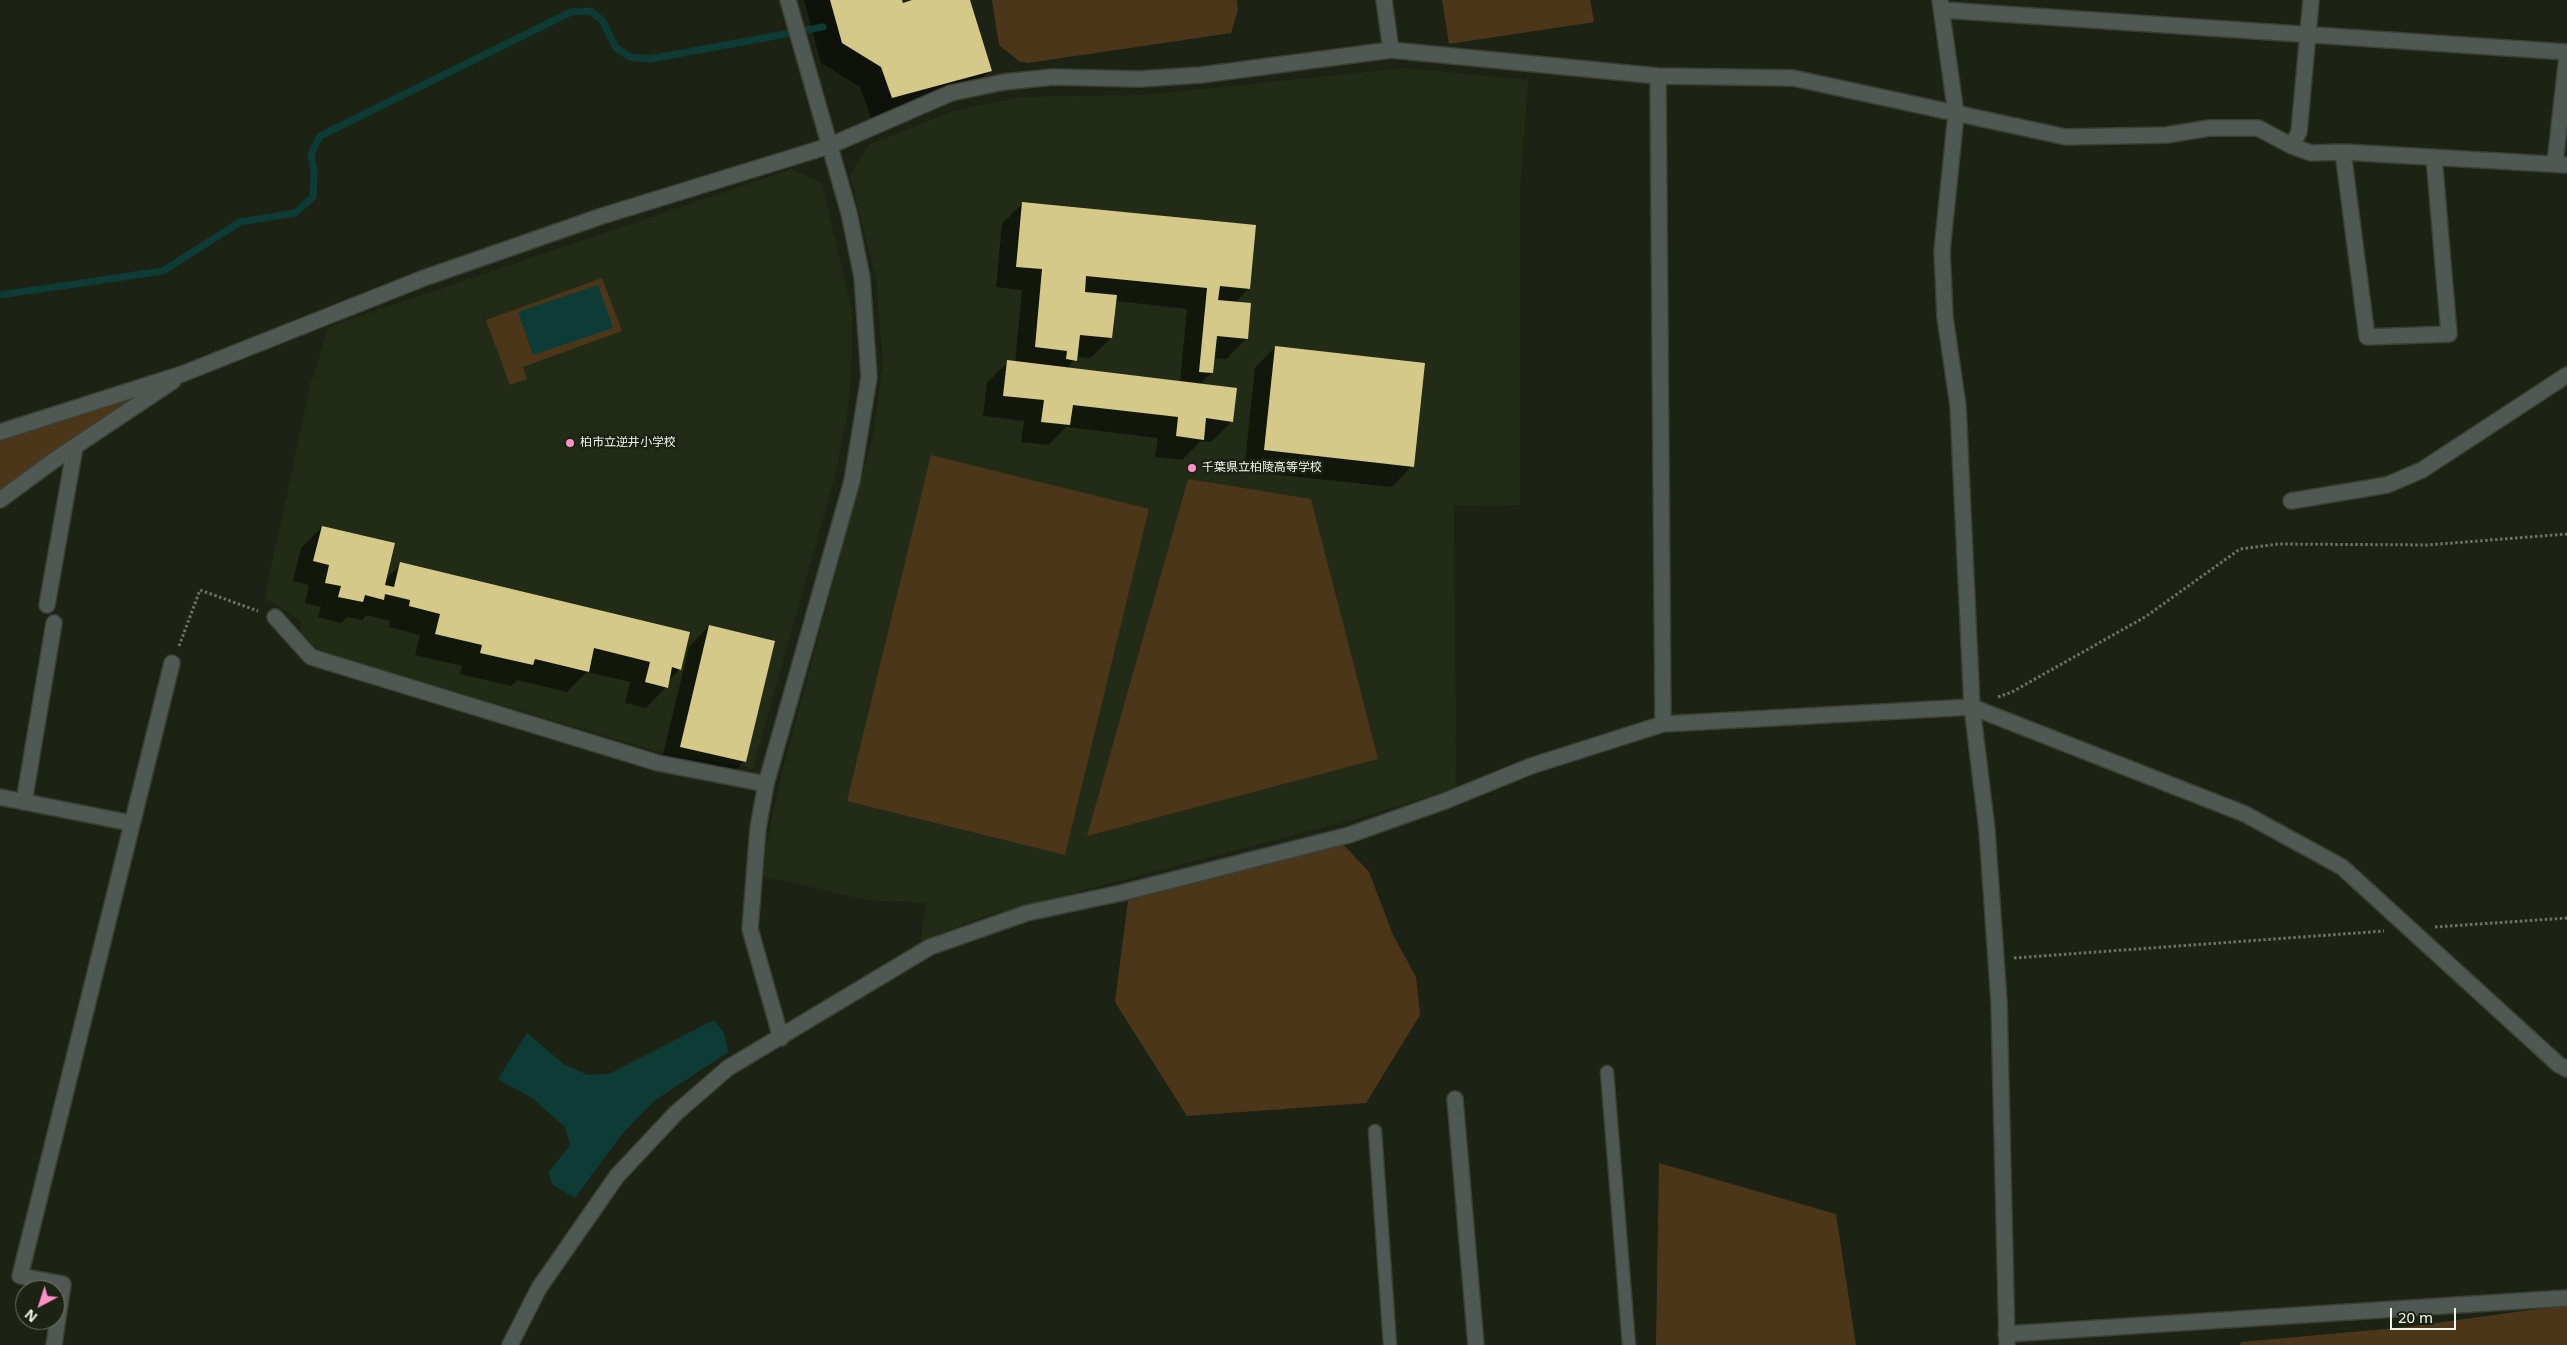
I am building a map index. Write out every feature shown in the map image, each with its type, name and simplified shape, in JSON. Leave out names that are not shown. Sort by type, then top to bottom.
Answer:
[{"type":"street","points":[[781,1038],[750,929],[758,828],[766,784],[852,481],[869,377],[862,277],[849,213],[788,0]]},
{"type":"street","points":[[1384,0],[1391,50]]},
{"type":"street","points":[[2292,146],[2299,132],[2311,0]]},
{"type":"street","points":[[2567,52],[1941,5],[1956,114],[1942,251],[1945,317],[1958,406],[1972,708],[1987,830],[1999,1002],[2006,1339],[2567,1298]]},
{"type":"street","points":[[0,432],[182,374],[424,278],[602,216],[829,146],[951,93],[1004,82],[1053,77],[1139,79],[1202,75],[1391,50],[1658,76],[1793,78],[2066,137],[2167,136],[2209,128],[2258,128],[2292,146],[2311,153],[2343,152],[2561,164],[2567,56]]},
{"type":"street","points":[[1658,76],[1663,724]]},
{"type":"street","points":[[2343,152],[2367,337],[2449,334],[2434,157]]},
{"type":"street","points":[[0,500],[182,374]]},
{"type":"street","points":[[2291,501],[2387,486],[2422,470],[2567,375]]},
{"type":"street","points":[[47,605],[75,447]]},
{"type":"street","points":[[275,617],[311,657],[658,763],[766,784]]},
{"type":"street","points":[[24,802],[54,623]]},
{"type":"street","points":[[54,1345],[63,1284],[20,1276],[172,663]]},
{"type":"street","points":[[510,1345],[539,1288],[617,1176],[676,1113],[728,1068],[930,947],[1027,912],[1121,893],[1349,835],[1444,801],[1531,766],[1663,724],[1972,708],[2245,814],[2342,867],[2559,1065],[2567,1069]]},
{"type":"street","points":[[0,797],[131,823]]},
{"type":"street","points":[[1455,1099],[1476,1345]]},
{"type":"lane","points":[[1608,1072],[1629,1345]]},
{"type":"lane","points":[[1375,1130],[1390,1345]]},
{"type":"path","points":[[1972,708],[2012,692],[2145,617],[2240,549],[2278,544],[2427,545],[2567,534]]},
{"type":"path","points":[[172,663],[200,590],[275,617]]},
{"type":"path","points":[[1996,959],[2567,918]]},
{"type":"shaded area","points":[[992,0],[1237,0],[1238,9],[1231,33],[1028,63],[1019,61],[999,45]]},
{"type":"shaded area","points":[[1442,0],[1590,0],[1594,22],[1449,44]]},
{"type":"shaded area","name":"千葉県立柏陵高等学校","points":[[1406,68],[1528,80],[1520,191],[1520,505],[1454,506],[1456,788],[1359,818],[985,916],[921,941],[926,903],[866,900],[763,876],[767,842],[782,772],[874,431],[883,360],[876,280],[850,175],[869,145],[953,111],[1021,97],[1144,95]]},
{"type":"shaded area","name":"柏市立逆井小学校","points":[[792,169],[822,183],[852,312],[852,356],[848,410],[835,476],[753,768],[667,754],[321,652],[299,631],[302,622],[265,597],[309,390],[328,327]]},
{"type":"shaded area","points":[[602,278],[622,331],[523,367],[527,379],[510,385],[486,320]]},
{"type":"shaded area","points":[[133,399],[0,489],[0,441],[70,415]]},
{"type":"shaded area","points":[[931,455],[1149,509],[1065,855],[847,801]]},
{"type":"shaded area","points":[[1188,479],[1311,499],[1378,759],[1087,836]]},
{"type":"shaded area","points":[[1340,841],[1369,872],[1393,935],[1416,977],[1420,1015],[1366,1103],[1187,1116],[1115,1002],[1128,901],[1217,873]]},
{"type":"shaded area","points":[[1659,1163],[1836,1214],[1856,1345],[1656,1345]]},
{"type":"shaded area","points":[[2567,1305],[2567,1345],[2240,1345],[2241,1342],[2407,1327]]},
{"type":"water","points":[[598,285],[613,328],[533,355],[518,312]]},
{"type":"water","points":[[714,1020],[724,1033],[728,1052],[654,1101],[622,1134],[575,1198],[553,1185],[548,1173],[570,1145],[565,1127],[532,1098],[498,1079],[527,1033],[565,1065],[588,1075],[609,1074]]},
{"type":"building","points":[[830,0],[902,0],[903,3],[912,0],[970,0],[992,71],[892,98],[881,67],[842,43]]},
{"type":"building","points":[[1022,202],[1256,225],[1250,289],[1220,286],[1218,300],[1251,303],[1248,339],[1217,336],[1213,373],[1199,372],[1207,288],[1086,276],[1085,292],[1117,295],[1112,338],[1080,335],[1077,361],[1066,359],[1067,351],[1035,347],[1042,269],[1016,267]]},
{"type":"building","points":[[1275,346],[1425,363],[1414,467],[1264,450]]},
{"type":"building","points":[[1007,360],[1237,388],[1233,422],[1206,418],[1204,440],[1176,436],[1178,417],[1073,405],[1070,425],[1041,422],[1044,400],[1003,396]]},
{"type":"building","points":[[322,526],[395,543],[385,585],[394,587],[400,562],[690,632],[681,670],[672,667],[668,688],[645,682],[650,662],[594,648],[589,672],[535,659],[533,665],[480,653],[482,645],[435,634],[440,614],[409,606],[410,600],[385,594],[384,600],[365,595],[363,602],[338,597],[341,586],[325,583],[329,565],[313,561]]},
{"type":"building","points":[[709,625],[775,641],[746,762],[680,747]]},
{"type":"waterway","points":[[0,295],[163,271],[240,222],[295,213],[313,197],[314,170],[311,154],[320,136],[571,12],[590,11],[602,20],[616,48],[630,57],[650,59],[823,27]]},
{"type":"place","name":"柏市立逆井小学校","points":[[570,443]]},
{"type":"place","name":"千葉県立柏陵高等学校","points":[[1192,468]]}]
